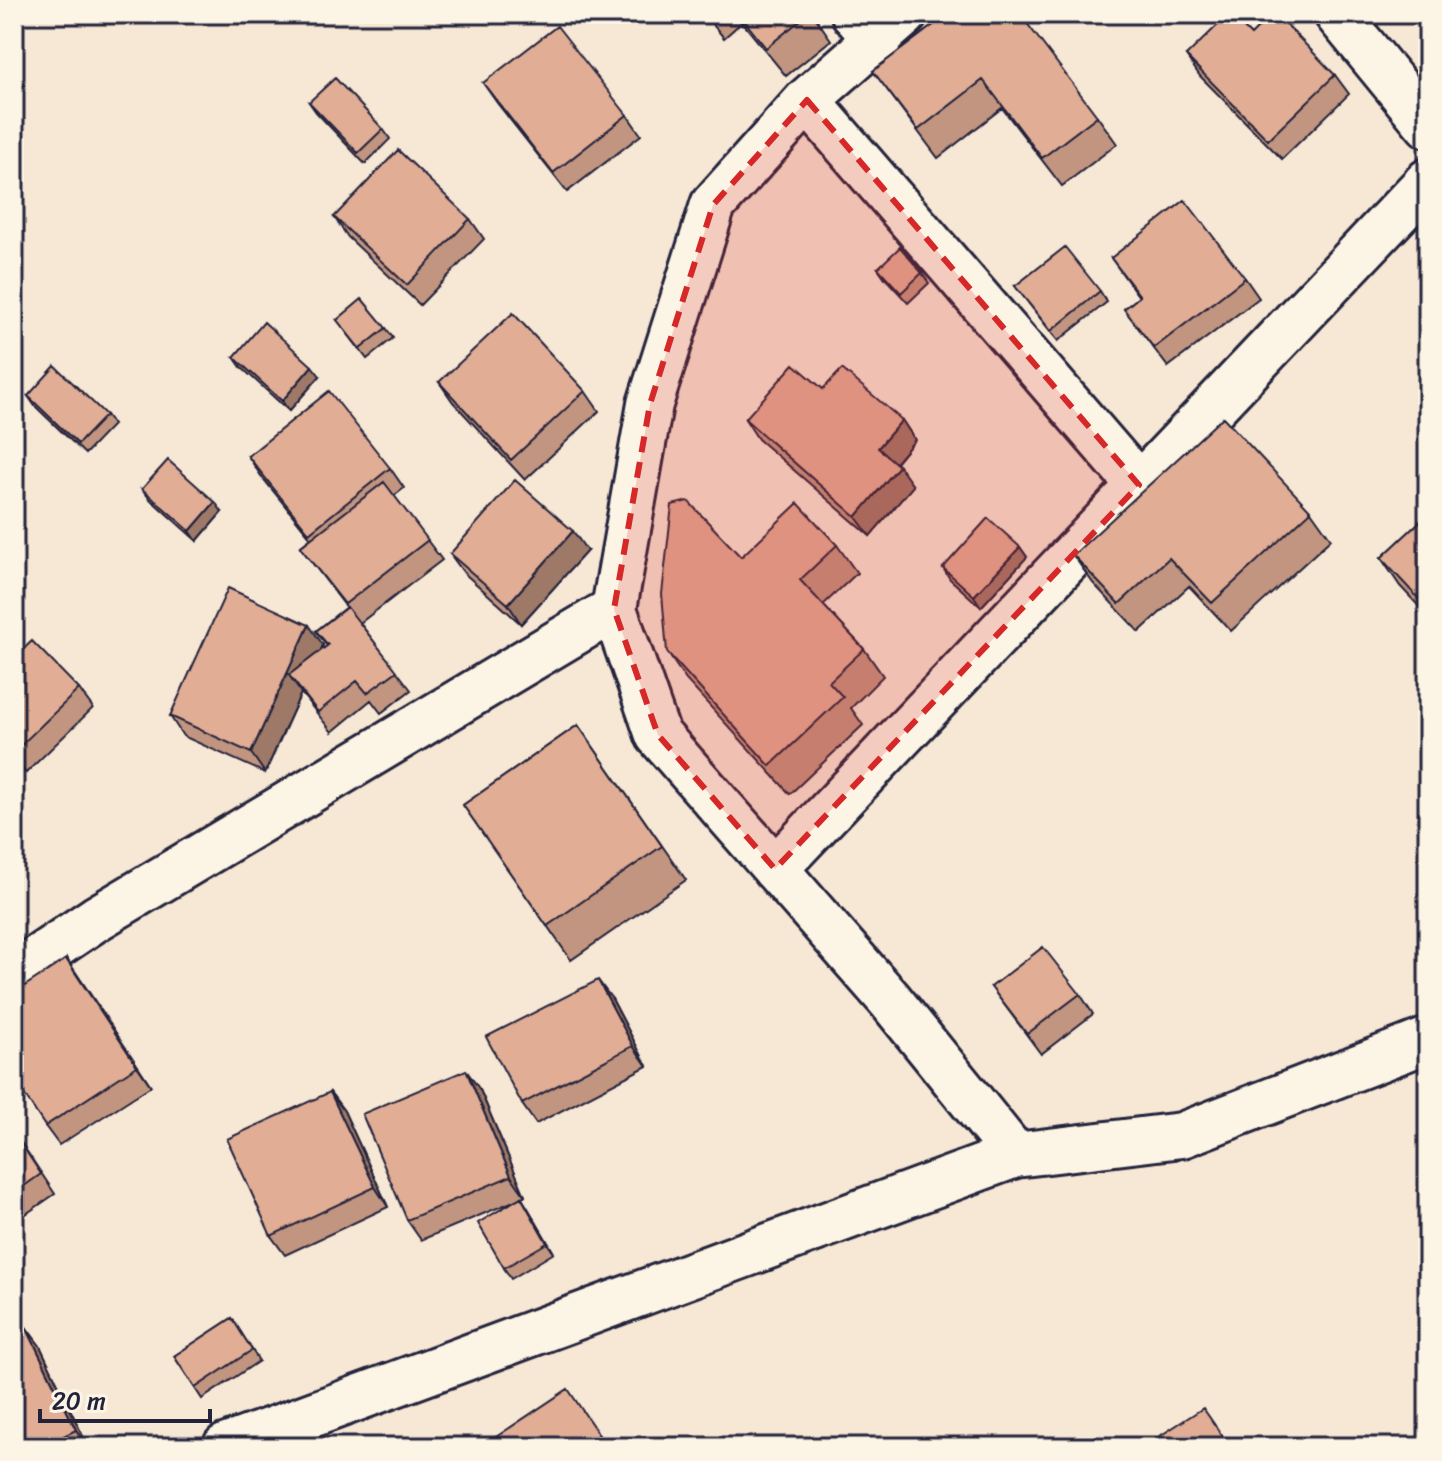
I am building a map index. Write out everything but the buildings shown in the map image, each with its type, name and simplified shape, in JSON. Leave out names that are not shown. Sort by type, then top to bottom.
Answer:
[{"type":"street","points":[[1337,14],[1428,125]]},
{"type":"street","points":[[879,23],[713,205],[650,404],[614,609],[658,735],[890,1000],[1015,1155]]},
{"type":"street","points":[[807,100],[1139,485]]},
{"type":"street","points":[[775,869],[1428,181]]},
{"type":"street","points":[[14,974],[97,918],[614,609]]},
{"type":"street","points":[[225,1447],[1015,1155],[1182,1135],[1428,1040]]},
{"type":"highlighted area","points":[[807,100],[1139,485],[775,869],[658,735],[614,609],[650,404],[713,205]]}]
